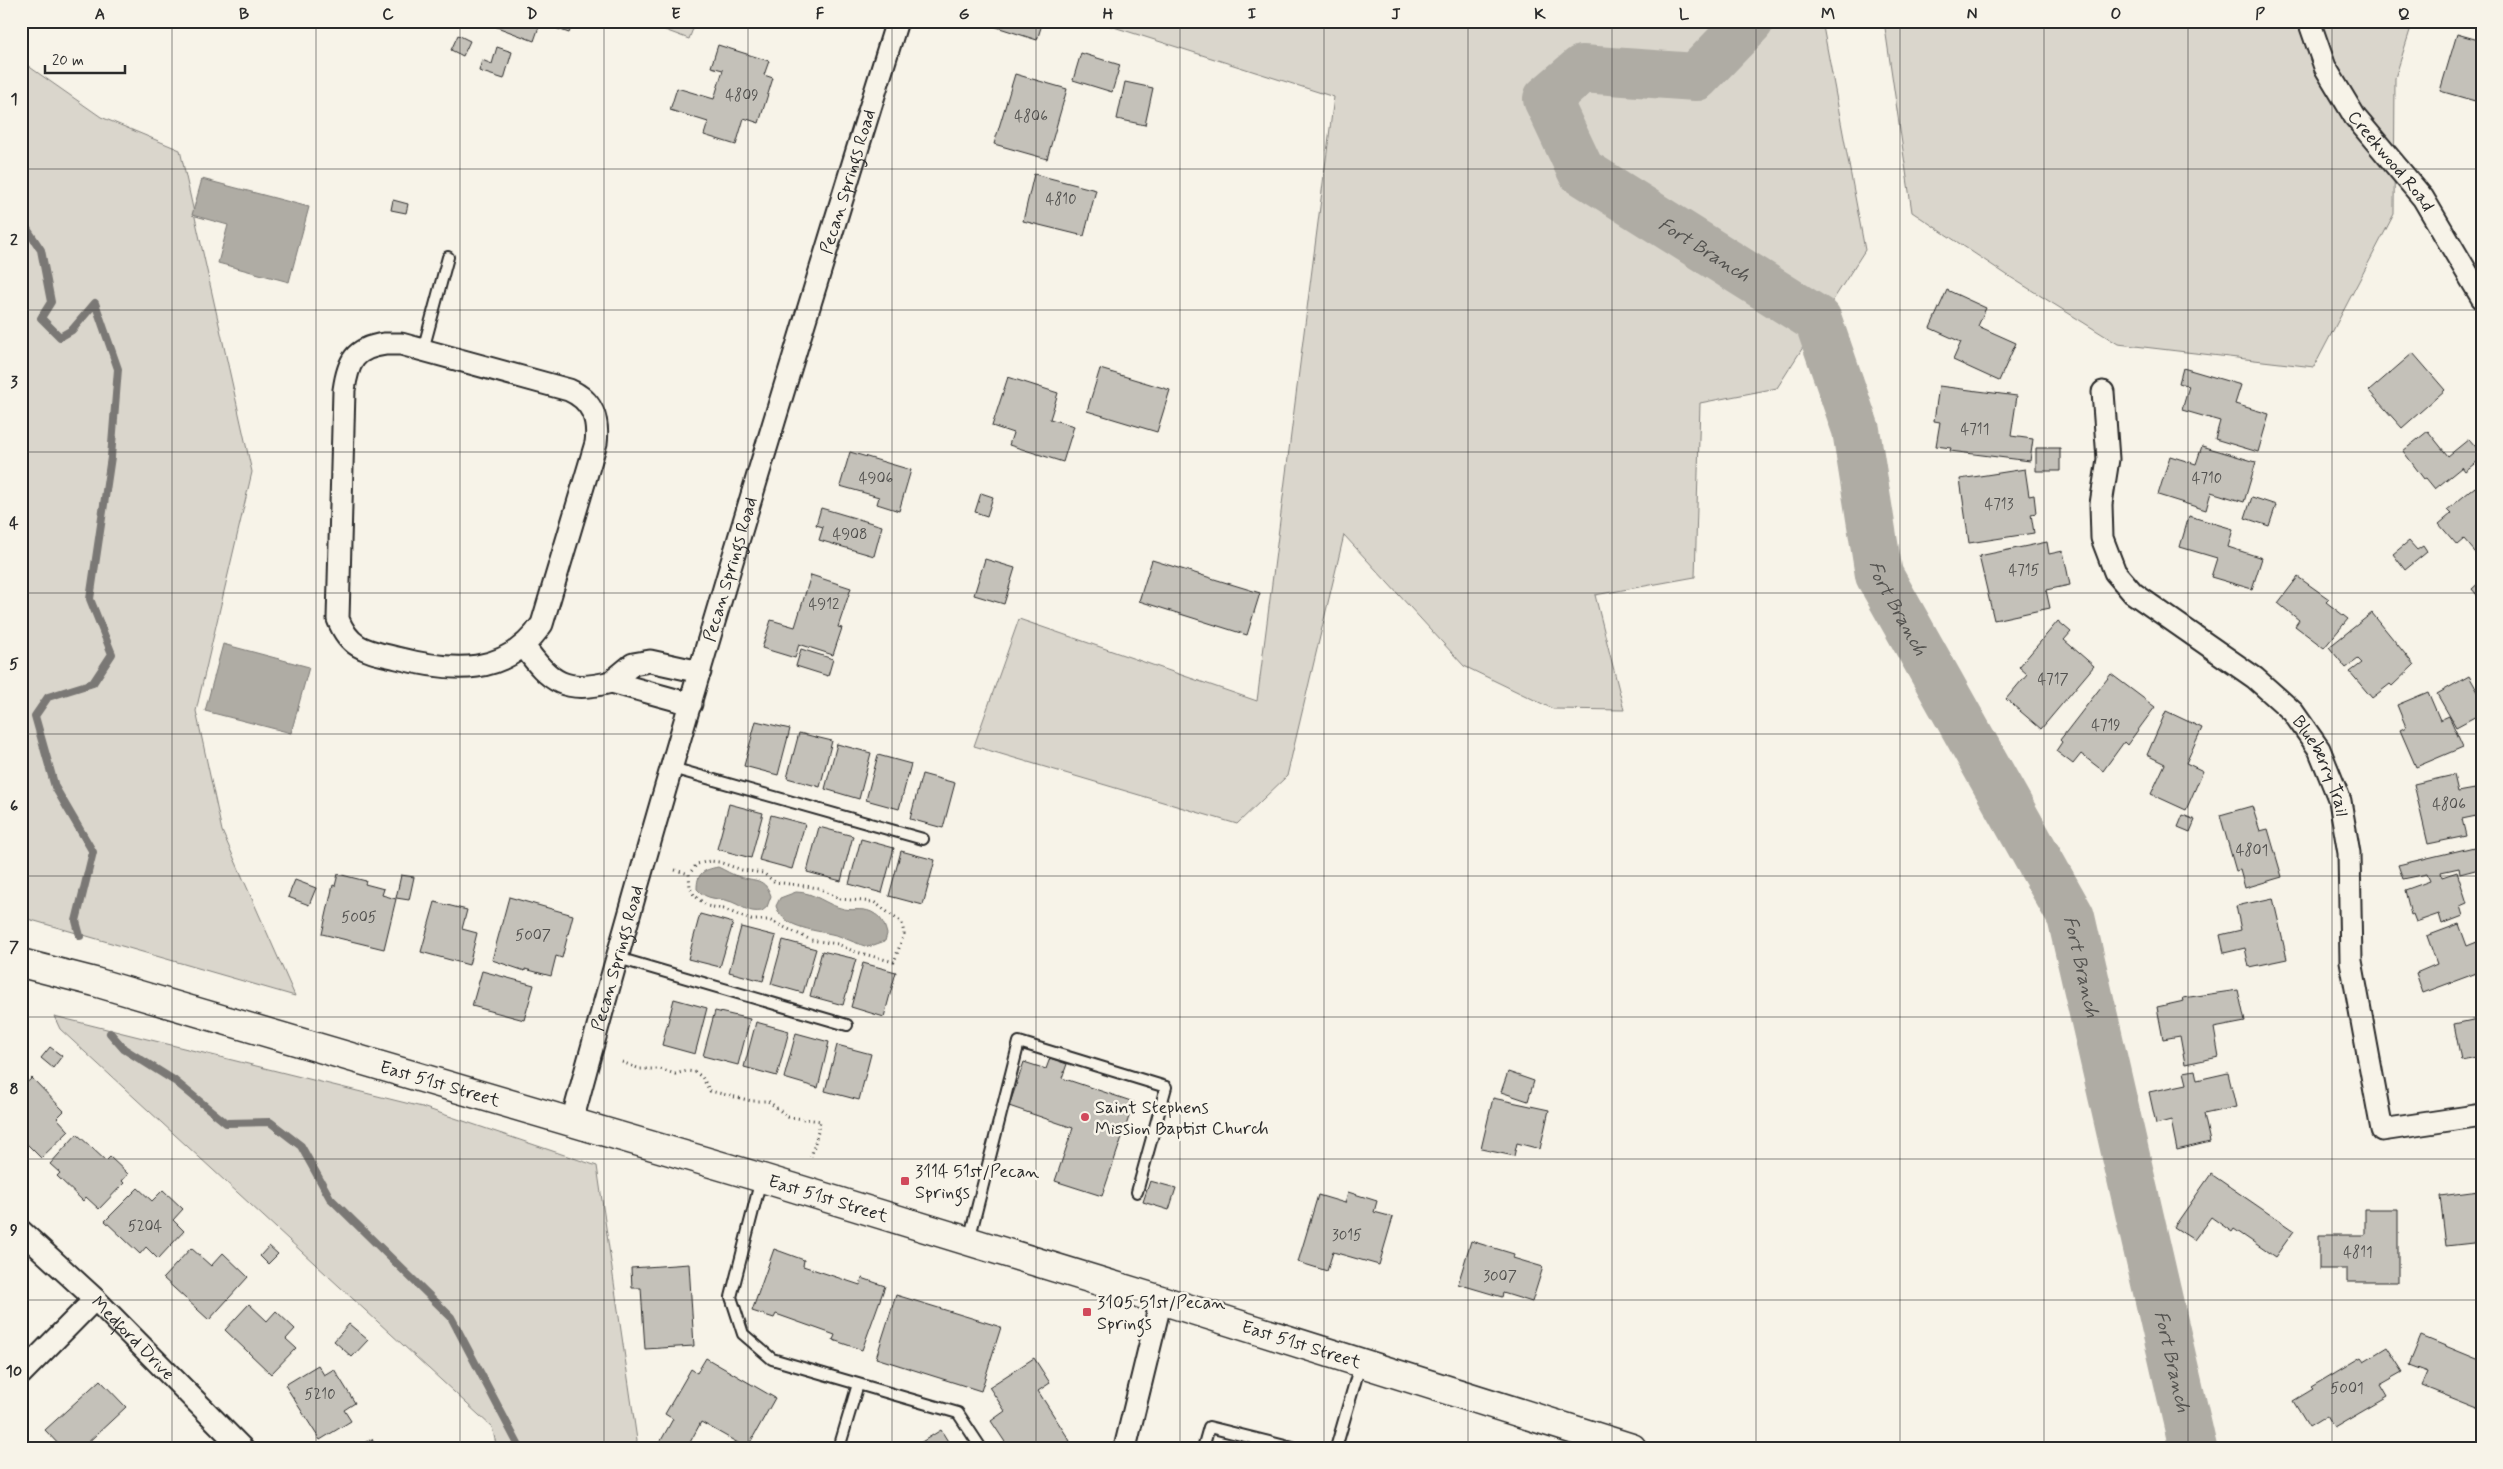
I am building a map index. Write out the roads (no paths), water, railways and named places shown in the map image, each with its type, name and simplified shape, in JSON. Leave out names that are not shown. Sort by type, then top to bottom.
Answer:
[{"type":"main road","name":"East 51st Street","points":[[21,963],[95,982],[762,1178],[1161,1300],[1632,1448]]},
{"type":"street","name":"Pecan Springs Road","points":[[572,1121],[700,672],[808,308],[898,21]]},
{"type":"street","name":"Creekwood Road","points":[[2309,21],[2325,67],[2354,117],[2423,198],[2482,298]]},
{"type":"street","points":[[400,344],[569,390],[580,395],[594,415],[598,429],[596,443],[544,618],[534,635],[524,646],[490,663],[464,668],[434,667],[360,648],[342,631],[338,618],[344,390],[347,371],[352,360],[370,346],[400,344]]},
{"type":"street","name":"Blueberry Trail","points":[[2103,392],[2108,459],[2101,504],[2102,538],[2115,572],[2133,593],[2255,678],[2293,712],[2319,749],[2340,801],[2350,853],[2351,961],[2382,1130],[2482,1115]]},
{"type":"street","points":[[524,646],[548,676],[560,684],[576,688],[611,682],[691,704]]},
{"type":"street","points":[[611,682],[633,664],[650,660],[700,672]]},
{"type":"street","name":"Medford Drive","points":[[21,1231],[95,1299],[242,1448]]},
{"type":"street","points":[[21,1374],[95,1299]]},
{"type":"street","points":[[1125,1448],[1161,1300]]},
{"type":"lane","points":[[424,350],[448,257]]},
{"type":"lane","points":[[672,768],[923,839]]},
{"type":"lane","points":[[618,958],[847,1025]]},
{"type":"lane","points":[[969,1241],[1019,1042],[1166,1087],[1137,1192]]},
{"type":"lane","points":[[762,1178],[731,1297],[743,1334],[772,1359],[958,1412],[981,1448]]},
{"type":"lane","points":[[1336,1448],[1360,1364]]},
{"type":"lane","points":[[839,1448],[858,1384]]},
{"type":"lane","points":[[1202,1448],[1209,1427],[1292,1448]]},
{"type":"waterway","name":"Fort Branch","points":[[1750,21],[1696,77],[1582,69],[1547,99],[1581,171],[1818,320],[1856,430],[1879,575],[2071,917],[2193,1448]]},
{"type":"waterway","points":[[21,220],[41,250],[51,302],[41,318],[60,337],[72,330],[95,303],[118,369],[111,457],[90,599],[112,654],[93,683],[48,697],[35,716],[55,787],[93,852],[76,921],[80,936]]},
{"type":"waterway","points":[[110,1033],[124,1049],[175,1081],[226,1123],[270,1122],[301,1146],[330,1198],[451,1317],[520,1448]]},
{"type":"place","name":"Saint Stephens Mission Baptist Church","points":[[1085,1117]]},
{"type":"place","name":"3114 51st/Pecan Springs","points":[[905,1181]]},
{"type":"place","name":"3105 51st/Pecan Springs","points":[[1087,1312]]}]
